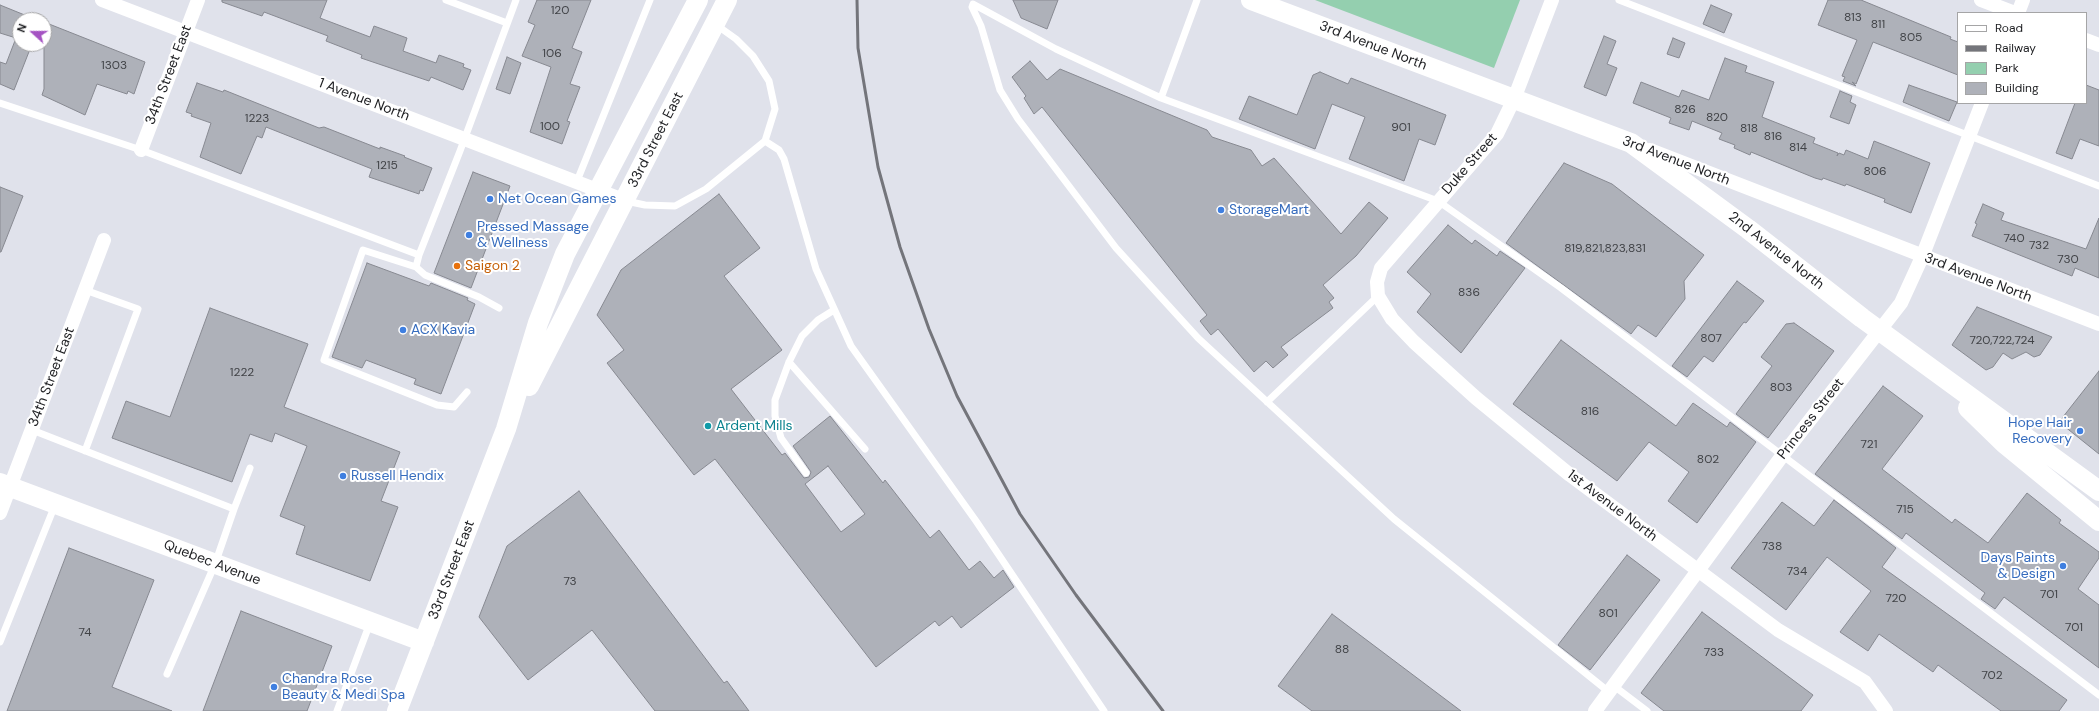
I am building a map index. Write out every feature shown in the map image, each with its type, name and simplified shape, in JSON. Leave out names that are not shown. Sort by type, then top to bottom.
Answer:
[{"type":"main road","name":"33rd Street East","points":[[398,711],[506,429],[538,323],[565,254],[698,0]]},
{"type":"main road","name":"3rd Avenue North","points":[[1251,0],[1631,143]]},
{"type":"main road","name":"33rd Street East","points":[[506,429],[626,201],[723,9]]},
{"type":"main road","name":"2nd Avenue North","points":[[1631,143],[1748,229],[1920,361],[2099,491]]},
{"type":"main road","name":"2nd Avenue North","points":[[1920,361],[2005,444],[2099,521]]},
{"type":"main road","name":"Quebec Avenue","points":[[5,485],[424,642]]},
{"type":"street","name":"1 Avenue North","points":[[102,0],[626,201]]},
{"type":"street","name":"34th Street East","points":[[141,150],[198,0]]},
{"type":"street","name":"Duke Street","points":[[1378,296],[1377,282],[1381,268],[1497,134],[1514,99],[1552,0]]},
{"type":"street","points":[[1981,0],[2013,12]]},
{"type":"street","points":[[2017,12],[2023,0]]},
{"type":"street","points":[[2087,40],[2099,45]]},
{"type":"street","name":"Princess Street","points":[[1595,711],[1699,572],[1782,456],[1901,303],[1922,257],[1982,104]]},
{"type":"street","name":"3rd Avenue North","points":[[1631,143],[1922,257],[2099,324]]},
{"type":"street","name":"34th Street East","points":[[0,513],[5,485],[32,430],[104,240]]},
{"type":"street","name":"1st Avenue North","points":[[1378,296],[1392,319],[1414,342],[1476,398],[1570,475],[1778,630],[1864,682],[1886,711]]},
{"type":"lane","points":[[446,0],[507,23]]},
{"type":"lane","points":[[416,267],[419,255],[465,138],[516,0]]},
{"type":"lane","points":[[577,181],[650,0]]},
{"type":"lane","points":[[1161,98],[1197,0]]},
{"type":"lane","points":[[1619,0],[2099,186]]},
{"type":"lane","points":[[1647,711],[1612,689],[1394,519],[1198,338],[1116,248],[1018,119],[1000,90],[981,26],[972,7],[973,4],[1056,50],[1161,98],[1438,201],[1561,288],[2099,695]]},
{"type":"lane","points":[[626,201],[676,206],[683,204],[706,189],[765,141],[775,109],[769,81],[766,74],[736,39],[723,9]]},
{"type":"lane","points":[[0,102],[141,150],[419,255]]},
{"type":"lane","points":[[765,141],[782,154],[816,269],[851,346],[976,521],[1104,711]]},
{"type":"lane","points":[[467,392],[454,407],[437,405],[324,360],[363,250],[416,267],[425,275],[479,296],[499,308]]},
{"type":"lane","points":[[85,290],[138,309],[85,451]]},
{"type":"lane","points":[[1267,402],[1378,296]]},
{"type":"lane","points":[[806,473],[781,438],[775,416],[775,400],[789,362],[802,336],[818,320],[834,310]]},
{"type":"lane","points":[[789,362],[864,449]]},
{"type":"lane","points":[[32,430],[234,509]]},
{"type":"lane","points":[[167,674],[215,564],[250,468]]},
{"type":"lane","points":[[0,642],[55,504]]},
{"type":"lane","points":[[338,711],[370,622]]},
{"type":"green space","points":[[1315,0],[1520,0],[1494,68]]},
{"type":"building","points":[[222,0],[327,0],[320,18],[370,37],[374,26],[407,38],[403,51],[436,63],[439,55],[464,64],[463,67],[471,70],[463,90],[431,77],[429,81],[361,58],[362,55],[326,41],[328,36],[264,12],[262,16],[222,2]]},
{"type":"building","points":[[537,0],[591,0],[572,48],[582,52],[570,84],[580,87],[567,121],[570,122],[562,144],[530,132],[551,67],[522,56],[535,25],[528,22]]},
{"type":"building","points":[[1013,0],[1058,0],[1047,29],[1021,18]]},
{"type":"building","points":[[1828,0],[1861,0],[1951,37],[1950,39],[1957,42],[1957,75],[1873,42],[1856,84],[1852,82],[1856,86],[1843,81],[1845,77],[1842,76],[1857,40],[1818,25]]},
{"type":"building","points":[[0,5],[17,12],[12,12],[12,37],[0,33]]},
{"type":"building","points":[[1711,5],[1732,14],[1724,33],[1703,24]]},
{"type":"building","points":[[52,25],[145,62],[134,94],[128,91],[127,94],[97,84],[85,115],[42,95],[44,89],[44,52],[52,52]]},
{"type":"building","points":[[1604,36],[1616,41],[1607,64],[1617,68],[1606,96],[1584,87]]},
{"type":"building","points":[[1673,38],[1685,43],[1679,58],[1667,54]]},
{"type":"building","points":[[12,48],[12,52],[29,52],[14,90],[0,84],[0,62],[6,64]]},
{"type":"building","points":[[507,57],[521,63],[510,94],[496,89]]},
{"type":"building","points":[[1725,58],[1747,66],[1745,72],[1774,82],[1762,117],[1815,138],[1813,143],[1838,153],[1837,156],[1839,153],[1844,155],[1846,150],[1868,159],[1874,141],[1930,163],[1911,213],[1884,202],[1885,199],[1846,184],[1845,186],[1823,178],[1822,180],[1815,178],[1751,152],[1750,155],[1734,148],[1735,145],[1719,139],[1722,133],[1692,121],[1689,130],[1669,123],[1671,118],[1633,103],[1641,82],[1679,97],[1682,90],[1709,100]]},
{"type":"building","name":"StorageMart","points":[[1030,61],[1047,80],[1060,69],[1207,130],[1212,137],[1251,150],[1262,166],[1274,158],[1341,234],[1369,202],[1388,218],[1356,256],[1323,285],[1334,298],[1329,302],[1333,308],[1281,347],[1288,355],[1273,368],[1266,361],[1254,372],[1218,329],[1211,335],[1200,321],[1207,315],[1042,107],[1034,114],[1024,98],[1026,96],[1012,77]]},
{"type":"building","points":[[1320,72],[1348,84],[1351,78],[1446,115],[1435,145],[1419,139],[1404,181],[1349,159],[1365,117],[1332,104],[1315,149],[1239,119],[1249,96],[1297,115],[1313,75]]},
{"type":"building","points":[[197,83],[223,92],[224,90],[319,128],[324,127],[380,149],[380,147],[405,156],[404,157],[432,168],[423,191],[420,190],[419,194],[369,177],[372,169],[266,127],[262,138],[257,136],[241,174],[200,157],[211,123],[191,116],[192,114],[186,112]]},
{"type":"building","points":[[1909,85],[1957,102],[1949,121],[1903,102]]},
{"type":"building","points":[[2087,85],[2099,90],[2099,146],[2080,139],[2072,159],[2056,153],[2075,104],[2087,104]]},
{"type":"building","points":[[1840,91],[1852,96],[1850,102],[1856,105],[1849,124],[1830,117]]},
{"type":"building","points":[[1564,163],[1612,184],[1704,255],[1684,281],[1685,299],[1656,337],[1638,325],[1631,334],[1506,243]]},
{"type":"building","points":[[473,172],[510,186],[471,288],[434,273]]},
{"type":"building","points":[[0,187],[23,196],[1,252],[0,252]]},
{"type":"building","name":"Ardent Mills","points":[[719,194],[760,248],[724,276],[782,350],[731,389],[782,455],[785,453],[804,478],[809,477],[811,472],[793,446],[830,416],[883,483],[885,480],[930,538],[939,530],[969,570],[980,561],[994,578],[1003,570],[1014,587],[961,628],[952,616],[939,626],[935,621],[876,667],[715,459],[694,475],[607,363],[624,350],[597,315],[621,270]],"holes":[[[828,466],[865,514],[841,532],[805,484]]]},
{"type":"building","points":[[1983,204],[2004,213],[2001,220],[2086,249],[2099,218],[2099,278],[2075,268],[2072,276],[1972,236],[1977,224],[1975,223]]},
{"type":"building","points":[[1448,225],[1472,244],[1475,240],[1497,256],[1500,251],[1525,268],[1461,353],[1417,312],[1431,294],[1407,272]]},
{"type":"building","name":"ACX Kavia","points":[[367,263],[429,286],[431,283],[468,298],[467,300],[475,304],[441,394],[414,384],[416,379],[366,360],[362,368],[332,357]]},
{"type":"building","points":[[1737,281],[1764,301],[1746,323],[1744,322],[1713,362],[1704,356],[1687,377],[1672,366]]},
{"type":"building","points":[[1977,307],[2052,337],[2040,355],[2034,357],[2026,352],[2012,359],[2003,353],[1993,367],[1986,370],[1952,345]]},
{"type":"building","points":[[210,308],[308,344],[284,407],[400,452],[381,501],[398,507],[370,581],[296,554],[305,526],[280,516],[307,446],[275,433],[272,442],[250,434],[232,482],[112,438],[126,401],[170,417]]},
{"type":"building","points":[[1794,323],[1834,351],[1768,438],[1736,414],[1772,366],[1761,357],[1786,324]]},
{"type":"building","points":[[1561,340],[1676,426],[1693,403],[1727,427],[1730,422],[1756,442],[1697,523],[1668,501],[1689,472],[1649,442],[1617,481],[1513,404]]},
{"type":"building","points":[[2099,371],[2099,454],[2059,422]]},
{"type":"building","points":[[1883,386],[1923,416],[1882,469],[1952,523],[1955,519],[1988,543],[2027,493],[2061,520],[2059,523],[2099,552],[2099,558],[2078,589],[2099,605],[2099,668],[2004,597],[1995,609],[1981,599],[1985,593],[1906,533],[1902,539],[1815,474]]},
{"type":"building","points":[[579,491],[724,683],[727,681],[749,711],[655,711],[592,630],[528,680],[479,617],[507,546]]},
{"type":"building","points":[[1834,500],[1896,548],[1882,567],[2067,700],[2059,711],[2001,711],[1938,665],[1933,672],[1879,634],[1868,651],[1840,632],[1871,591],[1827,557],[1786,610],[1731,568],[1782,502],[1814,526]]},
{"type":"building","points":[[69,548],[154,580],[112,687],[172,711],[7,711]]},
{"type":"building","points":[[1627,555],[1660,580],[1590,670],[1558,645]]},
{"type":"building","points":[[241,611],[332,646],[307,711],[203,711]]},
{"type":"building","points":[[1702,612],[1813,695],[1801,711],[1664,711],[1641,693]]},
{"type":"building","points":[[1332,614],[1461,711],[1312,711],[1278,686]]},
{"type":"railway","points":[[857,0],[858,48],[878,167],[900,247],[929,329],[957,396],[1020,514],[1076,595],[1163,711]]},
{"type":"place","name":"Net Ocean Games","points":[[490,199]]},
{"type":"place","name":"StorageMart","points":[[1221,210]]},
{"type":"place","name":"Pressed Massage & Wellness","points":[[469,235]]},
{"type":"place","name":"Saigon 2","points":[[457,266]]},
{"type":"place","name":"ACX Kavia","points":[[403,330]]},
{"type":"place","name":"Ardent Mills","points":[[708,426]]},
{"type":"place","name":"Hope Hair Recovery","points":[[2080,431]]},
{"type":"place","name":"Russell Hendix","points":[[343,476]]},
{"type":"place","name":"Days Paints & Design","points":[[2063,566]]},
{"type":"place","name":"Chandra Rose Beauty & Medi Spa","points":[[274,687]]}]
